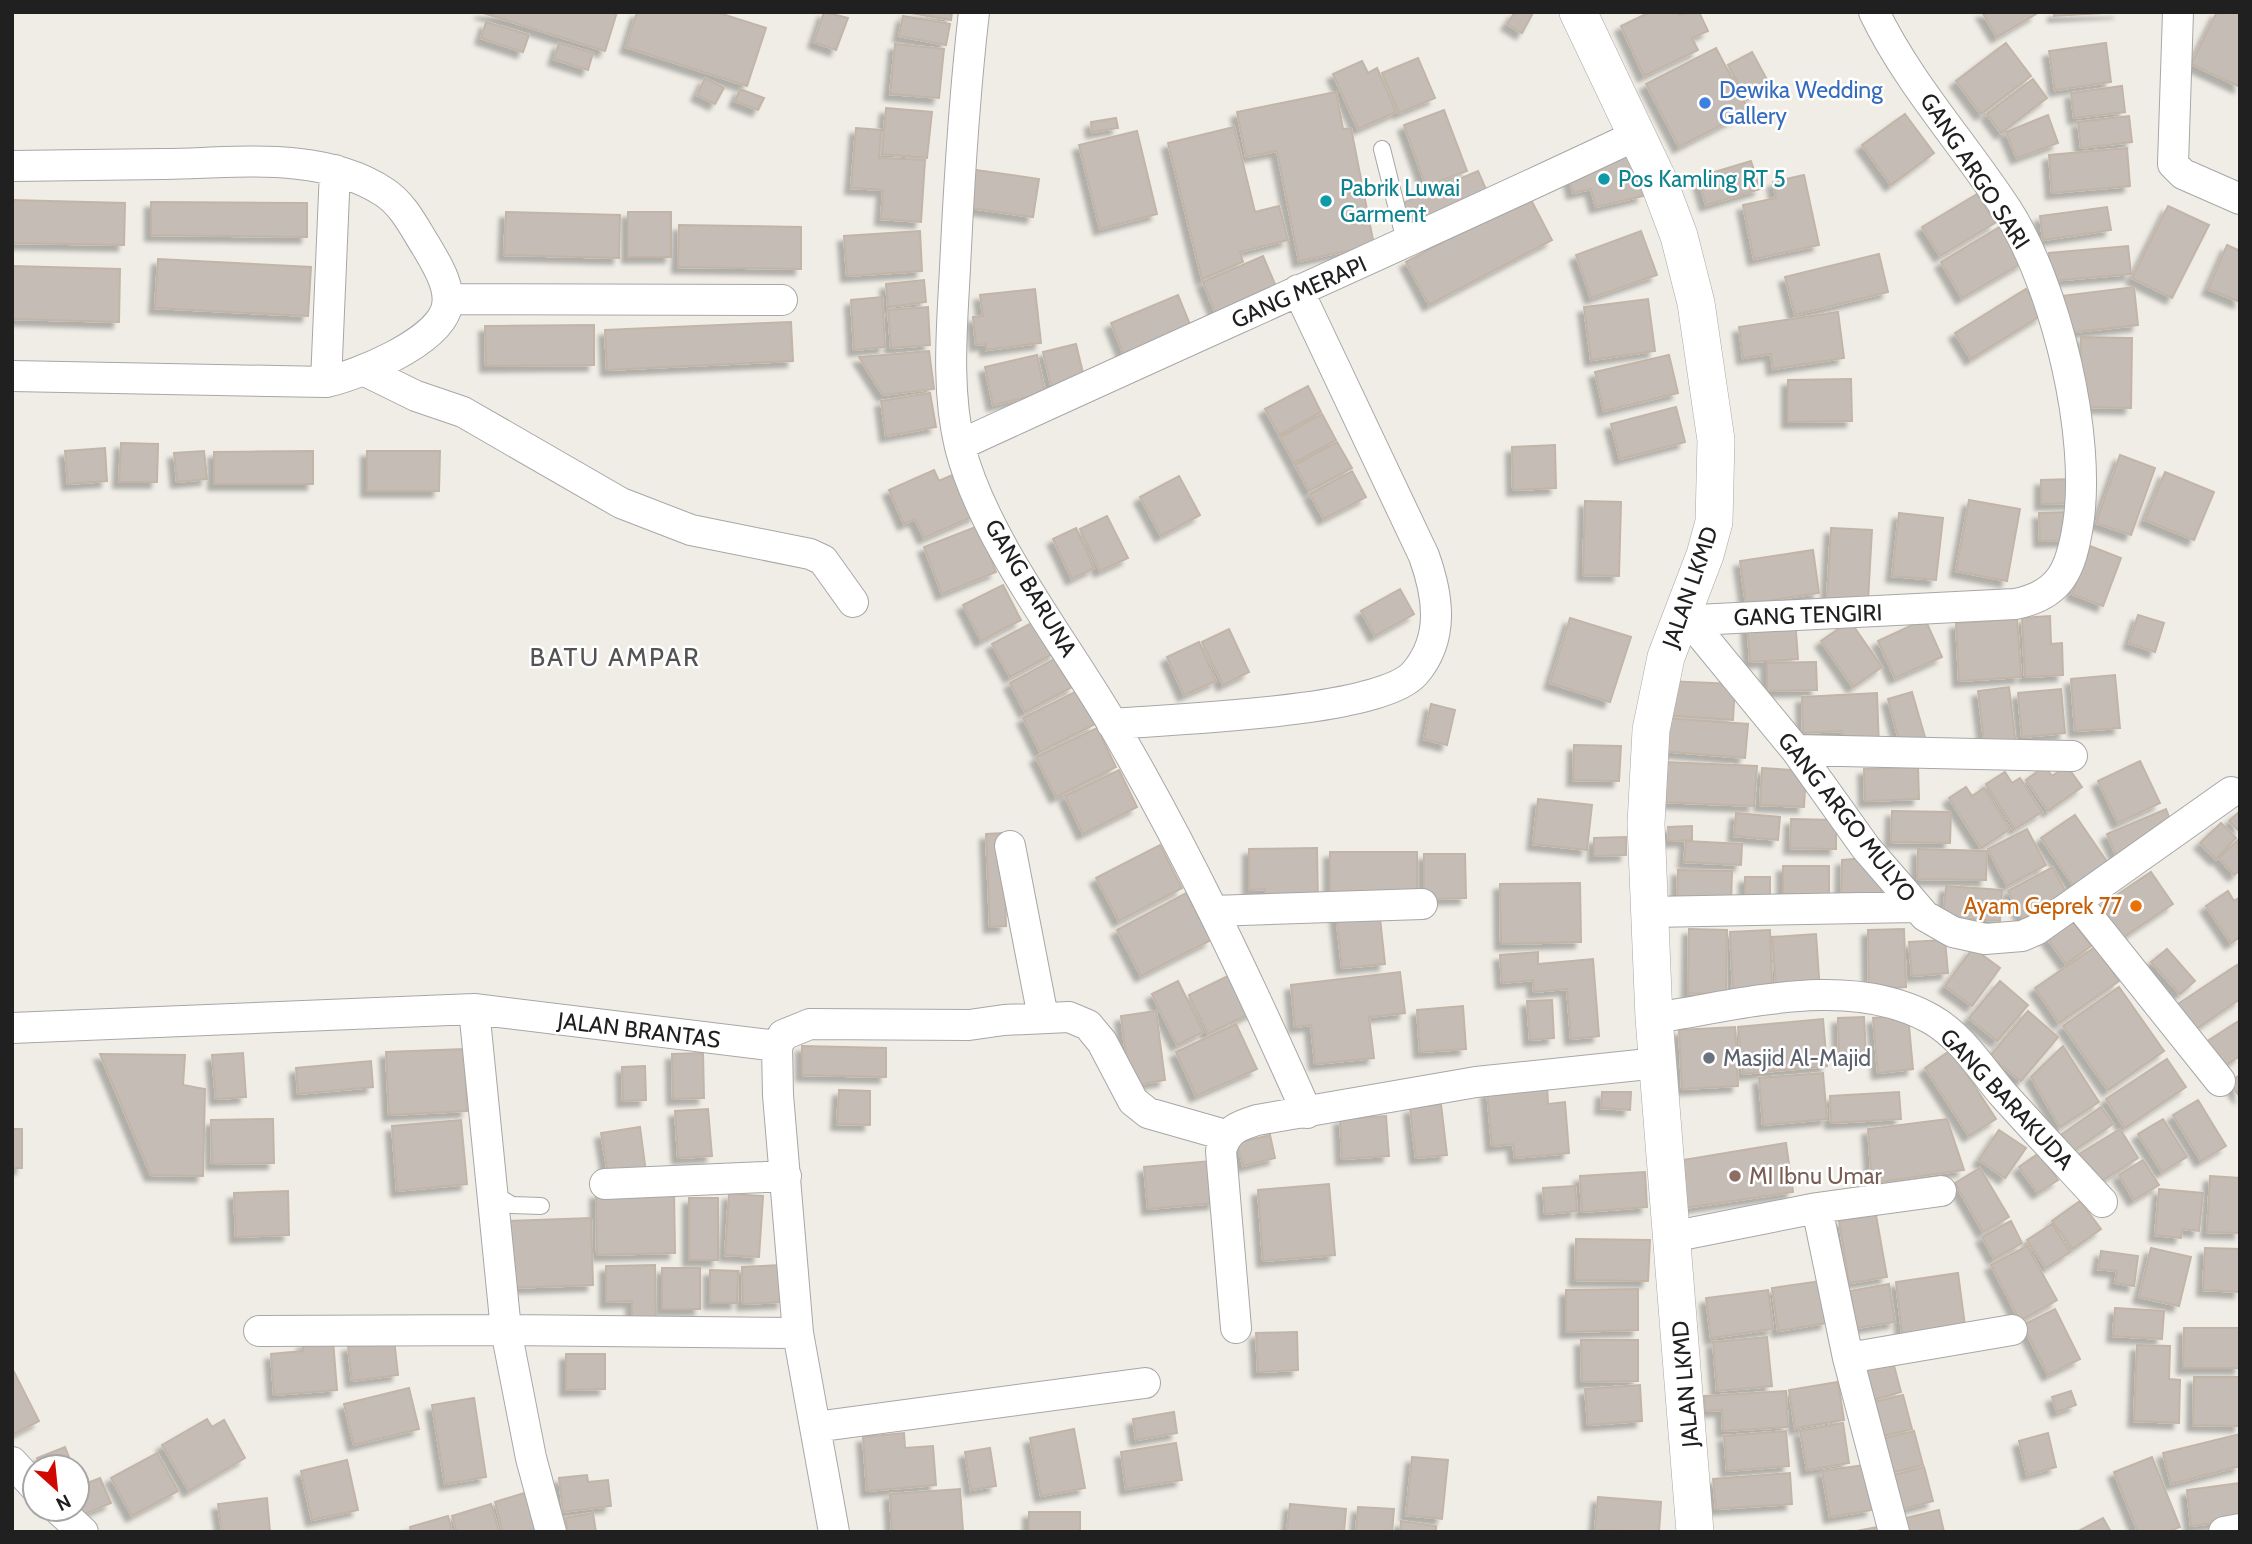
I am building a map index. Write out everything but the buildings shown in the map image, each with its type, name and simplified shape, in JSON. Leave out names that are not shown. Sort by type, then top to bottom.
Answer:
[{"type":"street","name":"GANG BARUNA","points":[[974,12],[961,139],[952,328],[953,400],[960,445],[974,486],[997,533],[1112,724],[1213,911],[1307,1113]]},
{"type":"street","name":"JALAN LKMD","points":[[1578,12],[1670,209],[1689,270],[1706,359],[1716,440],[1714,522],[1683,621],[1666,657],[1651,730],[1646,824],[1654,1018],[1695,1532]]},
{"type":"street","name":"GANG ARGO SARI","points":[[1874,12],[1913,77],[2008,212],[2024,241],[2043,289],[2067,373],[2082,463],[2082,501],[2072,556],[2055,586],[2039,598],[2015,604],[1939,609]]},
{"type":"street","points":[[2178,12],[2173,164],[2177,170],[2240,199]]},
{"type":"street","name":"GANG MERAPI","points":[[960,445],[1298,290],[1406,245],[1637,135]]},
{"type":"street","points":[[12,166],[239,163],[335,170],[374,186],[400,205],[440,272],[448,299],[443,316],[428,333],[363,370],[326,382],[12,376]]},
{"type":"street","points":[[326,382],[335,170]]},
{"type":"street","points":[[1112,724],[1331,705],[1370,696],[1406,681],[1415,673],[1429,648],[1437,614],[1436,596],[1424,556],[1298,290]]},
{"type":"street","points":[[448,299],[782,300]]},
{"type":"street","points":[[363,370],[415,396],[463,412],[621,503],[691,530],[810,554],[823,560],[853,602]]},
{"type":"street","name":"GANG TENGIRI","points":[[1683,621],[1939,609]]},
{"type":"street","name":"GANG ARGO MULYO","points":[[1683,621],[1796,750],[1866,848],[1916,907],[1938,925],[1953,932],[1999,940],[2022,936],[2036,930],[2231,792]]},
{"type":"street","points":[[1796,750],[2072,756]]},
{"type":"street","points":[[1010,846],[1043,1017]]},
{"type":"street","points":[[2077,902],[2220,1081]]},
{"type":"street","points":[[1213,911],[1422,904]]},
{"type":"street","points":[[1651,912],[1916,907]]},
{"type":"street","name":"GANG BARAKUDA","points":[[1654,1018],[1831,995],[1886,1002],[1917,1012],[1934,1020],[1966,1049],[2102,1202]]},
{"type":"street","points":[[474,1009],[506,1329],[531,1458],[551,1532]]},
{"type":"street","name":"JALAN BRANTAS","points":[[12,1028],[474,1009],[777,1046]]},
{"type":"street","points":[[832,1532],[798,1333],[777,1046],[783,1035],[810,1024],[969,1025],[1069,1017],[1088,1025],[1102,1042],[1133,1101],[1148,1113],[1225,1135]]},
{"type":"street","points":[[1236,1328],[1221,1150],[1225,1135],[1238,1126],[1257,1120],[1476,1082],[1658,1063]]},
{"type":"street","points":[[606,1184],[786,1176]]},
{"type":"street","points":[[1671,1237],[1816,1208],[1941,1191]]},
{"type":"street","points":[[1816,1208],[1847,1358],[1894,1532]]},
{"type":"street","points":[[259,1331],[506,1329],[798,1333]]},
{"type":"street","points":[[1847,1358],[2012,1330]]},
{"type":"street","points":[[815,1427],[1145,1383]]},
{"type":"street","points":[[2224,1532],[2240,1529]]},
{"type":"lane","points":[[1382,149],[1406,245]]},
{"type":"lane","points":[[492,1193],[512,1205],[541,1206]]},
{"type":"place","name":"Dewika Wedding Gallery","points":[[1705,103]]},
{"type":"place","name":"Pos Kamling RT 5","points":[[1604,179]]},
{"type":"place","name":"Pabrik Luwai Garment","points":[[1326,201]]},
{"type":"place","name":"Ayam Geprek 77","points":[[2136,906]]},
{"type":"place","name":"Masjid Al-Majid","points":[[1709,1058]]},
{"type":"place","name":"MI Ibnu Umar","points":[[1735,1176]]},
{"type":"district","name":"BATU AMPAR","points":[[615,657]]}]
